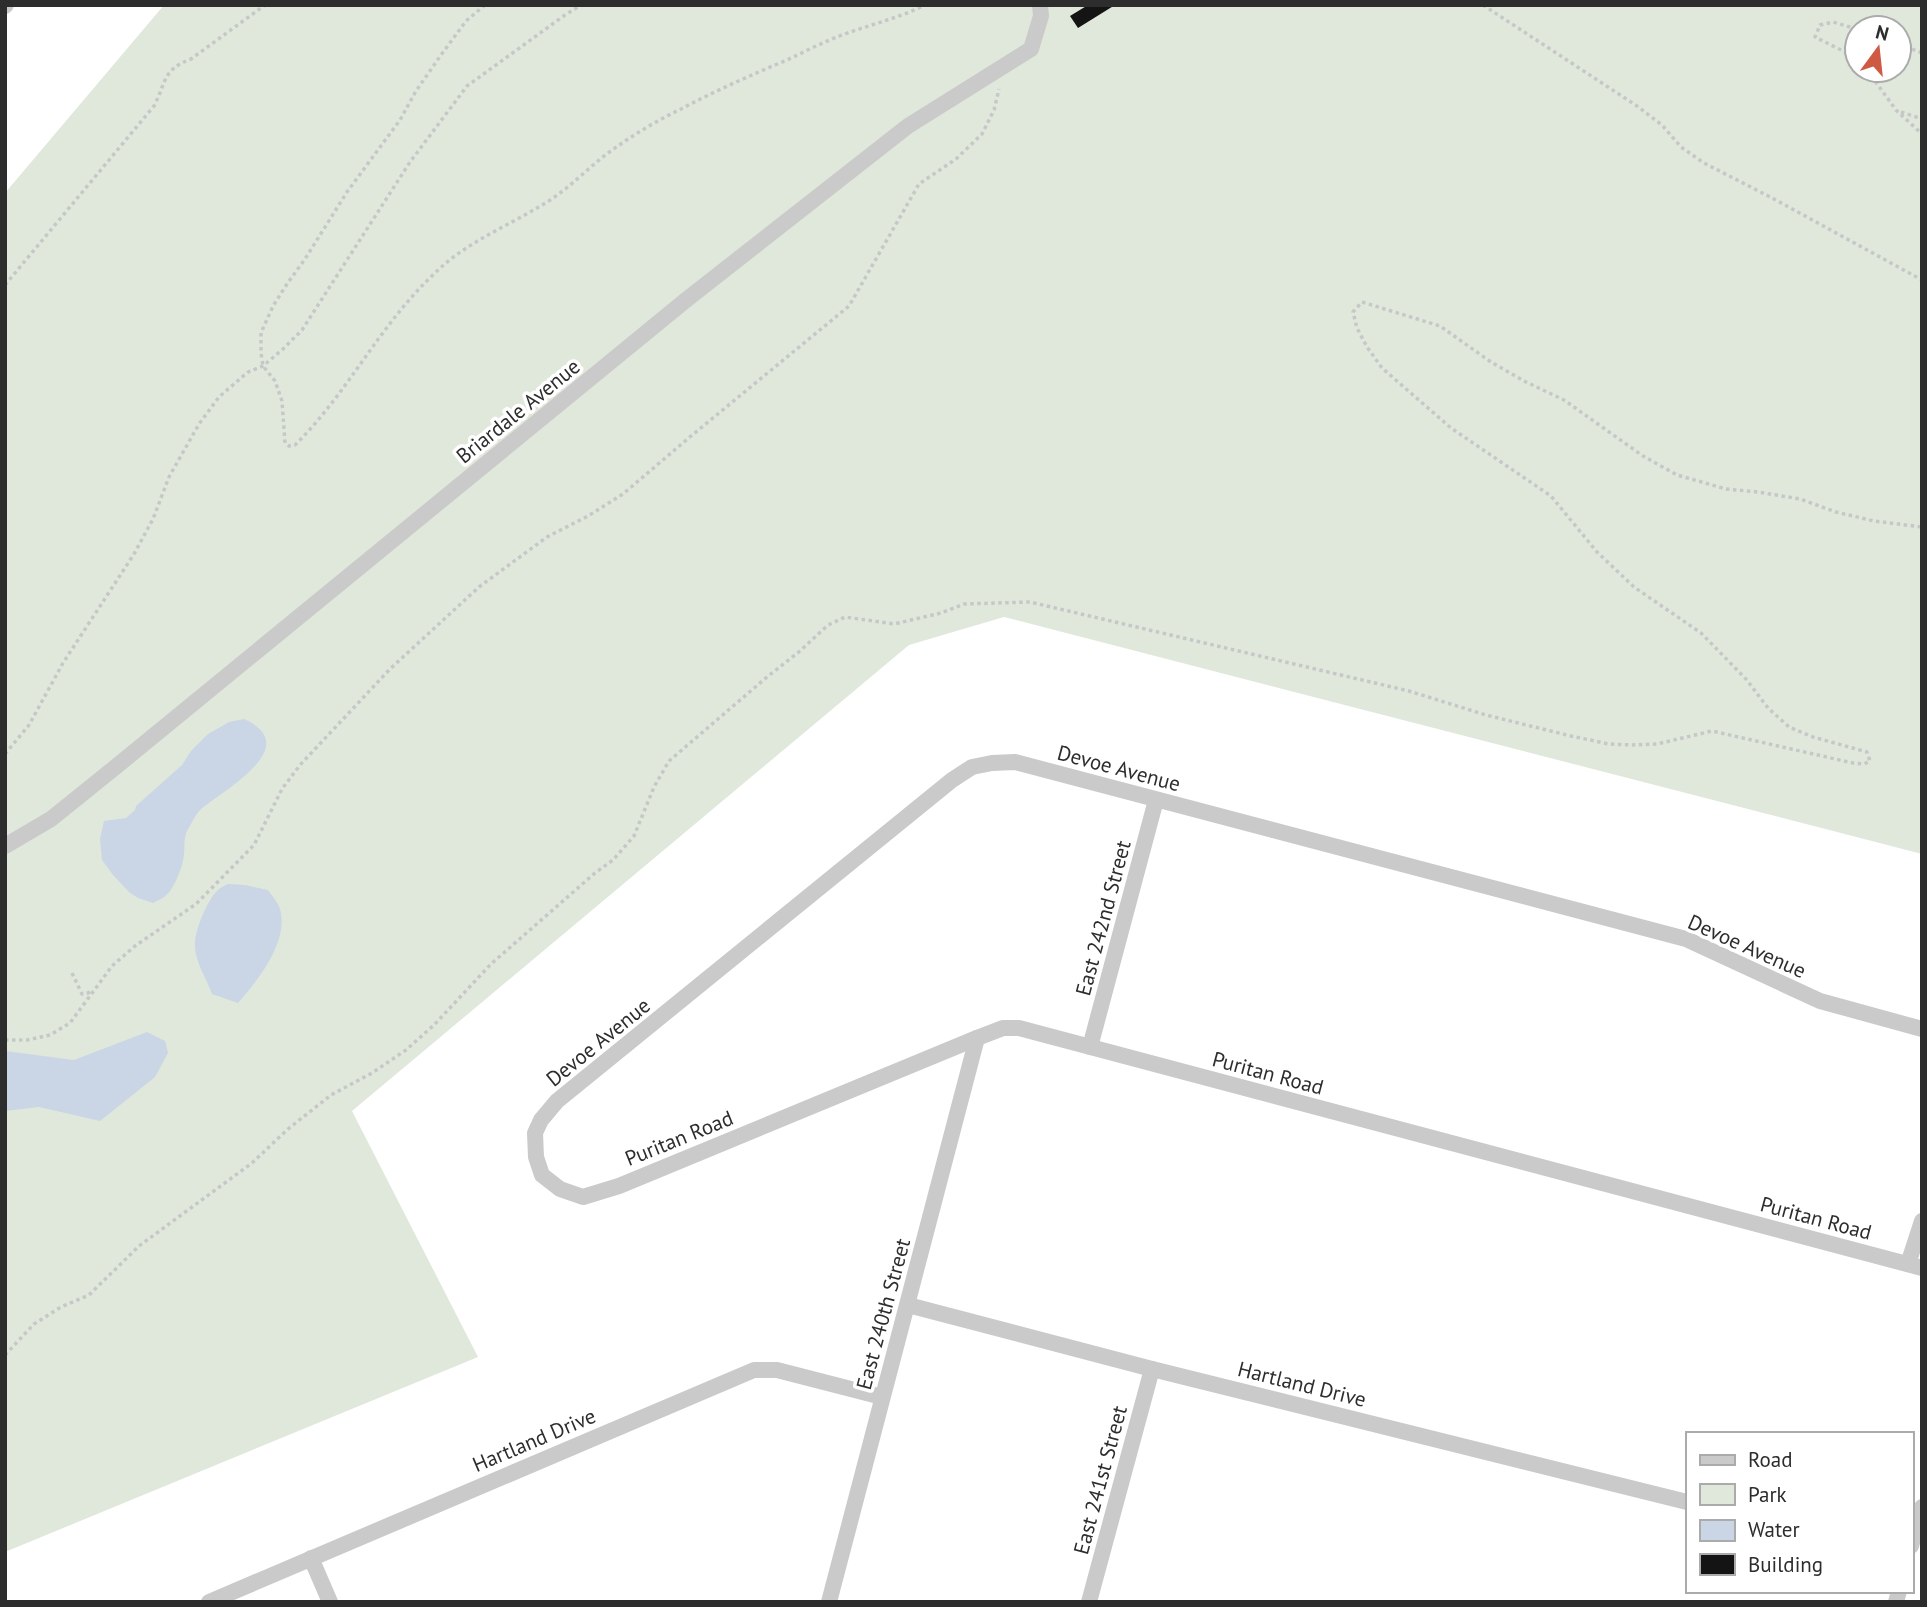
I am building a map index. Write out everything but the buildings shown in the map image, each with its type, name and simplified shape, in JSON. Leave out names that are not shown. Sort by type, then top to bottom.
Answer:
[{"type":"street","name":"Briardale Avenue","points":[[5,846],[51,818],[99,780],[686,300],[908,126],[1031,49],[1041,16],[1040,5]]},
{"type":"street","name":"Devoe Avenue","points":[[620,1186],[583,1198],[559,1189],[542,1175],[536,1157],[535,1133],[541,1120],[558,1101],[952,780],[972,767],[992,763],[1015,762],[1686,939],[1819,1001],[1922,1029]]},
{"type":"street","name":"East 242nd Street","points":[[1090,1047],[1156,800]]},
{"type":"street","name":"Puritan Road","points":[[620,1186],[977,1038],[1003,1028],[1019,1028],[1915,1266]]},
{"type":"street","name":"East 240th Street","points":[[829,1602],[977,1038]]},
{"type":"street","points":[[1915,1266],[1922,1221]]},
{"type":"street","name":"Hartland Drive","points":[[908,1306],[1686,1502]]},
{"type":"street","name":"East 241st Street","points":[[1089,1602],[1152,1369]]},
{"type":"street","name":"Hartland Drive","points":[[209,1602],[754,1370],[778,1370],[882,1397]]},
{"type":"street","points":[[1913,1539],[1922,1507]]},
{"type":"street","points":[[310,1558],[330,1602]]},
{"type":"path","points":[[5,285],[154,106],[167,74],[265,5]]},
{"type":"path","points":[[485,5],[466,21],[441,55],[273,306],[261,334],[263,366],[275,382],[282,401],[285,443],[289,446],[295,445],[336,398],[411,297],[454,257],[545,204],[634,135],[678,110],[843,34],[912,12],[925,5]]},
{"type":"path","points":[[5,754],[29,725],[63,663],[134,554],[153,519],[169,477],[199,424],[219,397],[248,372],[263,366],[302,330],[410,162],[467,86],[581,5]]},
{"type":"path","points":[[1483,5],[1637,106],[1704,163],[1922,280]]},
{"type":"path","points":[[1843,25],[1833,22],[1820,25],[1815,37],[1843,51]]},
{"type":"path","points":[[72,973],[82,993],[89,993],[112,966],[135,946],[196,904],[254,845],[282,789],[300,765],[390,669],[452,611],[479,587],[547,537],[623,494],[849,306],[919,184],[956,159],[982,134],[994,110],[1001,82]]},
{"type":"path","points":[[1877,84],[1896,110],[1922,134]]},
{"type":"path","points":[[1896,110],[1922,119]]},
{"type":"path","points":[[5,1354],[34,1324],[61,1307],[89,1295],[139,1246],[253,1163],[288,1129],[331,1095],[373,1073],[406,1050],[434,1025],[491,964],[613,860],[634,836],[654,787],[669,761],[766,677],[800,652],[828,625],[845,617],[894,624],[941,613],[964,604],[1030,602],[1409,691],[1486,715],[1609,744],[1657,744],[1712,732],[1853,764],[1870,761],[1867,752],[1813,737],[1789,727],[1768,708],[1746,679],[1701,633],[1634,587],[1597,552],[1551,496],[1451,428],[1382,368],[1357,328],[1353,312],[1362,302],[1440,326],[1491,362],[1564,400],[1643,456],[1677,475],[1726,489],[1800,499],[1836,512],[1874,521],[1922,527]]},
{"type":"path","points":[[5,1040],[27,1040],[50,1035],[70,1023],[96,986]]},
{"type":"green space","points":[[164,5],[1922,5],[1922,854],[1004,617],[909,645],[352,1111],[478,1357],[5,1552],[5,193]]},
{"type":"water","points":[[244,719],[261,730],[266,742],[263,755],[253,768],[197,814],[186,832],[182,864],[168,893],[153,903],[138,898],[129,892],[102,860],[100,839],[104,821],[126,818],[182,765],[191,751],[208,734],[229,722]]},
{"type":"water","points":[[228,884],[268,890],[279,906],[282,922],[270,960],[238,1003],[212,994],[199,964],[195,946],[206,908],[218,890]]},
{"type":"water","points":[[147,1032],[165,1041],[168,1053],[155,1077],[100,1121],[39,1107],[5,1111],[5,1051],[74,1060]]}]
